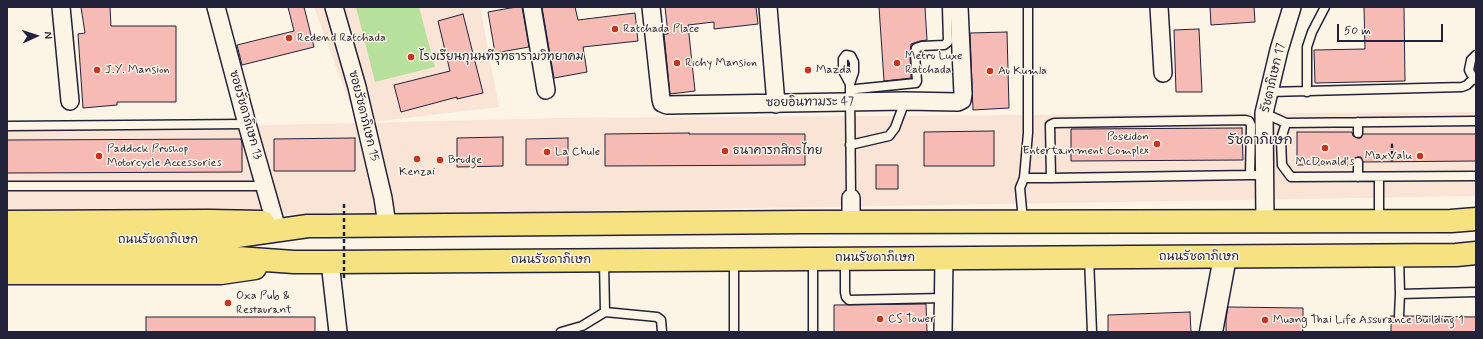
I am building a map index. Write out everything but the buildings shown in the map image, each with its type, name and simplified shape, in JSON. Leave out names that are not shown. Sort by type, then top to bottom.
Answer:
[{"type":"main road","name":"ถนนรัชดาภิเษก","points":[[7,241],[209,240],[308,226],[851,222],[1380,222],[1451,221],[1476,219]]},
{"type":"main road","name":"ถนนรัชดาภิเษก","points":[[7,222],[209,221],[275,222],[308,226]]},
{"type":"main road","name":"ถนนรัชดาภิเษก","points":[[1451,221],[1476,225]]},
{"type":"main road","name":"ถนนรัชดาภิเษก","points":[[7,257],[209,256],[294,262],[330,262],[1469,255]]},
{"type":"main road","name":"ถนนรัชดาภิเษก","points":[[7,273],[221,273],[294,262]]},
{"type":"street","points":[[61,7],[70,101]]},
{"type":"street","name":"ซอยรัชดาภิเษก 13","points":[[216,7],[275,222]]},
{"type":"street","name":"ซอยรัชดาภิเษก 15","points":[[334,7],[357,87],[383,198],[387,225]]},
{"type":"street","points":[[532,7],[546,90]]},
{"type":"street","name":"ซอยอินทามระ 47","points":[[651,7],[662,103],[667,105],[776,104],[850,93],[905,101],[958,102],[962,100],[959,7]]},
{"type":"street","points":[[768,7],[776,104]]},
{"type":"street","points":[[1159,7],[1163,73]]},
{"type":"street","name":"รัชดาภิเษก 17","points":[[1265,222],[1258,175],[1264,114],[1292,7]]},
{"type":"street","points":[[850,198],[851,222]]},
{"type":"street","points":[[1211,332],[1225,257]]},
{"type":"street","points":[[942,332],[944,258]]},
{"type":"street","points":[[330,262],[338,332]]},
{"type":"lane","points":[[850,198],[850,93],[856,89],[916,83],[916,48],[944,44],[948,42],[947,7]]},
{"type":"lane","points":[[1023,222],[1020,188],[1024,178],[1028,132],[1028,7]]},
{"type":"lane","points":[[1307,92],[1307,47],[1312,32],[1325,7]]},
{"type":"lane","points":[[1269,92],[1462,87],[1475,79],[1471,74],[1470,64],[1476,56]]},
{"type":"lane","points":[[850,145],[889,136],[895,128],[905,101]]},
{"type":"lane","points":[[1264,114],[1286,123],[1476,121]]},
{"type":"lane","points":[[1024,178],[1051,178],[1258,175],[1251,124],[1245,120],[1054,123],[1050,125],[1049,130],[1051,178]]},
{"type":"lane","points":[[1358,122],[1358,133]]},
{"type":"lane","points":[[1286,123],[1281,139],[1282,165],[1291,177],[1476,176]]},
{"type":"lane","points":[[7,126],[247,124]]},
{"type":"lane","points":[[1358,162],[1358,177]]},
{"type":"lane","points":[[1379,177],[1380,222]]},
{"type":"lane","points":[[7,186],[265,186]]},
{"type":"lane","points":[[1399,255],[1399,316]]},
{"type":"lane","points":[[1089,257],[1092,332]]},
{"type":"lane","points":[[844,258],[845,292],[846,297],[849,300],[943,298]]},
{"type":"lane","points":[[734,259],[734,332]]},
{"type":"lane","points":[[813,259],[813,332]]},
{"type":"lane","points":[[604,260],[605,312]]},
{"type":"lane","points":[[1400,294],[1476,292]]},
{"type":"lane","points":[[560,332],[582,326],[605,312],[657,317],[660,320],[662,332]]},
{"type":"path","points":[[1392,162],[1392,146],[1395,145]]},
{"type":"path","points":[[344,204],[344,279]]},
{"type":"shaded area","points":[[314,7],[480,7],[499,107],[363,123],[558,118],[1476,112],[1476,196],[405,214],[7,216],[7,131],[357,123]]},
{"type":"green space","points":[[356,7],[419,7],[435,67],[375,82]]},
{"type":"place","name":"Ratchada Place","points":[[615,29]]},
{"type":"place","name":"Redend Ratchada","points":[[289,38]]},
{"type":"place","name":"โรงเรียนกุนนทีรุทธารามวิทยาคม","points":[[411,57]]},
{"type":"place","name":"Richy Mansion","points":[[677,63]]},
{"type":"place","name":"Metro Luxe Ratchada","points":[[897,63]]},
{"type":"place","name":"J.Y. Mansion","points":[[97,70]]},
{"type":"place","name":"Mazda","points":[[808,70]]},
{"type":"place","name":"Au Kumla","points":[[990,71]]},
{"type":"place","name":"Poseidon Entertainment Complex","points":[[1157,144]]},
{"type":"place","name":"McDonald's","points":[[1325,148]]},
{"type":"place","name":"ธนาคารกสิกรไทย","points":[[725,151]]},
{"type":"place","name":"La Chule","points":[[547,152]]},
{"type":"place","name":"Paddock Proshop Motorcycle Accessories","points":[[99,156]]},
{"type":"place","name":"MaxValu","points":[[1420,156]]},
{"type":"place","name":"Kenzai","points":[[417,159]]},
{"type":"place","name":"Brodge","points":[[440,160]]},
{"type":"place","name":"Oxa Pub & Restaurant","points":[[228,303]]},
{"type":"place","name":"CS Tower","points":[[880,319]]},
{"type":"place","name":"Muang Thai Life Assurance Building 1","points":[[1265,320]]},
{"type":"district","name":"รัชดาภิเษก","points":[[1260,141]]}]
